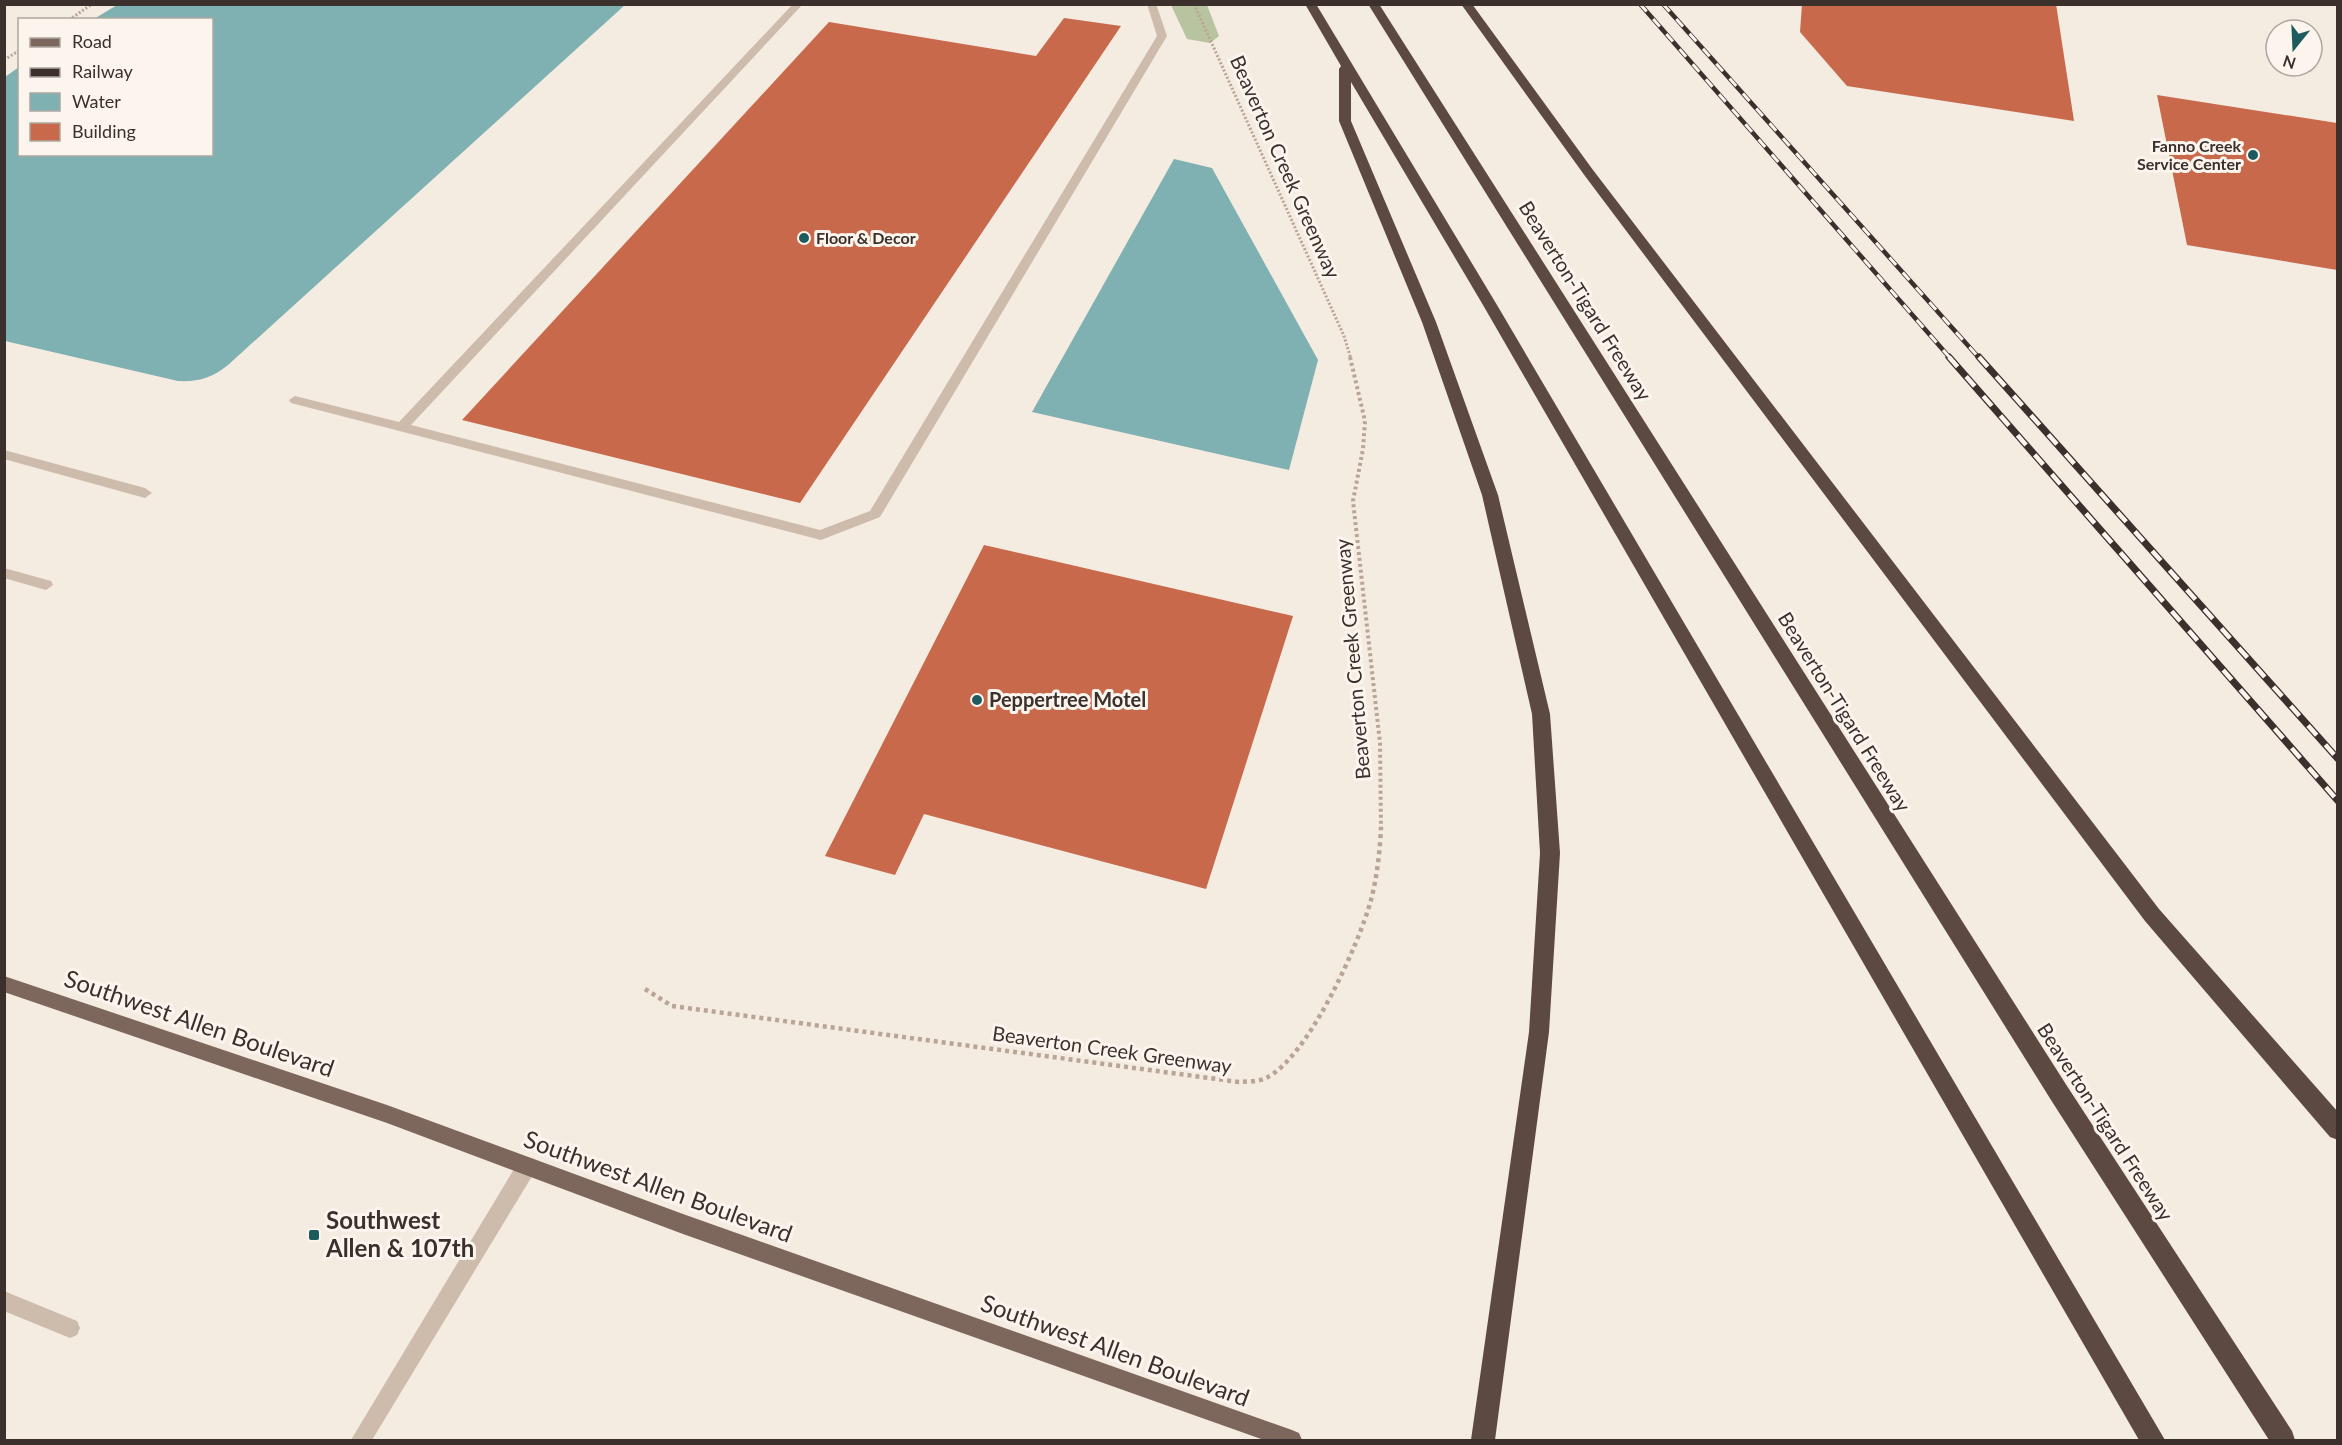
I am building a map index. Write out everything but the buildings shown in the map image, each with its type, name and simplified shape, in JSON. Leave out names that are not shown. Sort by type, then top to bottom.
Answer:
[{"type":"highway","points":[[1310,4],[1345,67],[1502,326],[2153,1440]]},
{"type":"highway","name":"Beaverton-Tigard Freeway","points":[[1372,4],[2047,1073],[2283,1440]]},
{"type":"highway","points":[[1466,4],[1596,183],[2152,915],[2337,1129]]},
{"type":"highway","points":[[1345,67],[1345,121],[1430,322],[1490,495],[1541,714],[1550,853],[1539,1032],[1483,1440]]},
{"type":"main road","name":"Southwest Allen Boulevard","points":[[4,984],[387,1114],[1292,1440]]},
{"type":"street","points":[[401,428],[799,4]]},
{"type":"street","points":[[295,400],[821,535],[875,514],[1162,36],[1151,4]]},
{"type":"street","points":[[4,454],[145,493]]},
{"type":"street","points":[[4,573],[46,585]]},
{"type":"street","points":[[361,1440],[527,1166]]},
{"type":"street","points":[[4,1301],[70,1328]]},
{"type":"path","points":[[72,18],[92,4]]},
{"type":"path","name":"Beaverton Creek Greenway","points":[[645,988],[672,1006],[1239,1082],[1265,1079],[1312,1035],[1374,889],[1377,856],[1380,745],[1353,501],[1365,432],[1344,336],[1194,4]]},
{"type":"path","points":[[4,60],[18,51]]},
{"type":"green space","points":[[1171,5],[1207,5],[1219,36],[1210,43],[1187,39]]},
{"type":"water","points":[[117,4],[625,5],[228,365],[210,376],[185,381],[5,341],[5,77],[18,68],[18,156],[213,156],[213,18],[96,18]]},
{"type":"water","points":[[1174,159],[1212,168],[1318,360],[1289,470],[1032,412]]},
{"type":"railway","points":[[1640,4],[1951,359]]},
{"type":"railway","points":[[1663,4],[1980,359]]},
{"type":"railway","points":[[1949,357],[2338,801]]},
{"type":"railway","points":[[1979,357],[2338,759]]},
{"type":"place","name":"Fanno Creek Service Center","points":[[2253,155]]},
{"type":"place","name":"Floor & Decor","points":[[804,238]]},
{"type":"place","name":"Peppertree Motel","points":[[977,700]]},
{"type":"place","name":"Southwest Allen & 107th","points":[[314,1235]]}]
